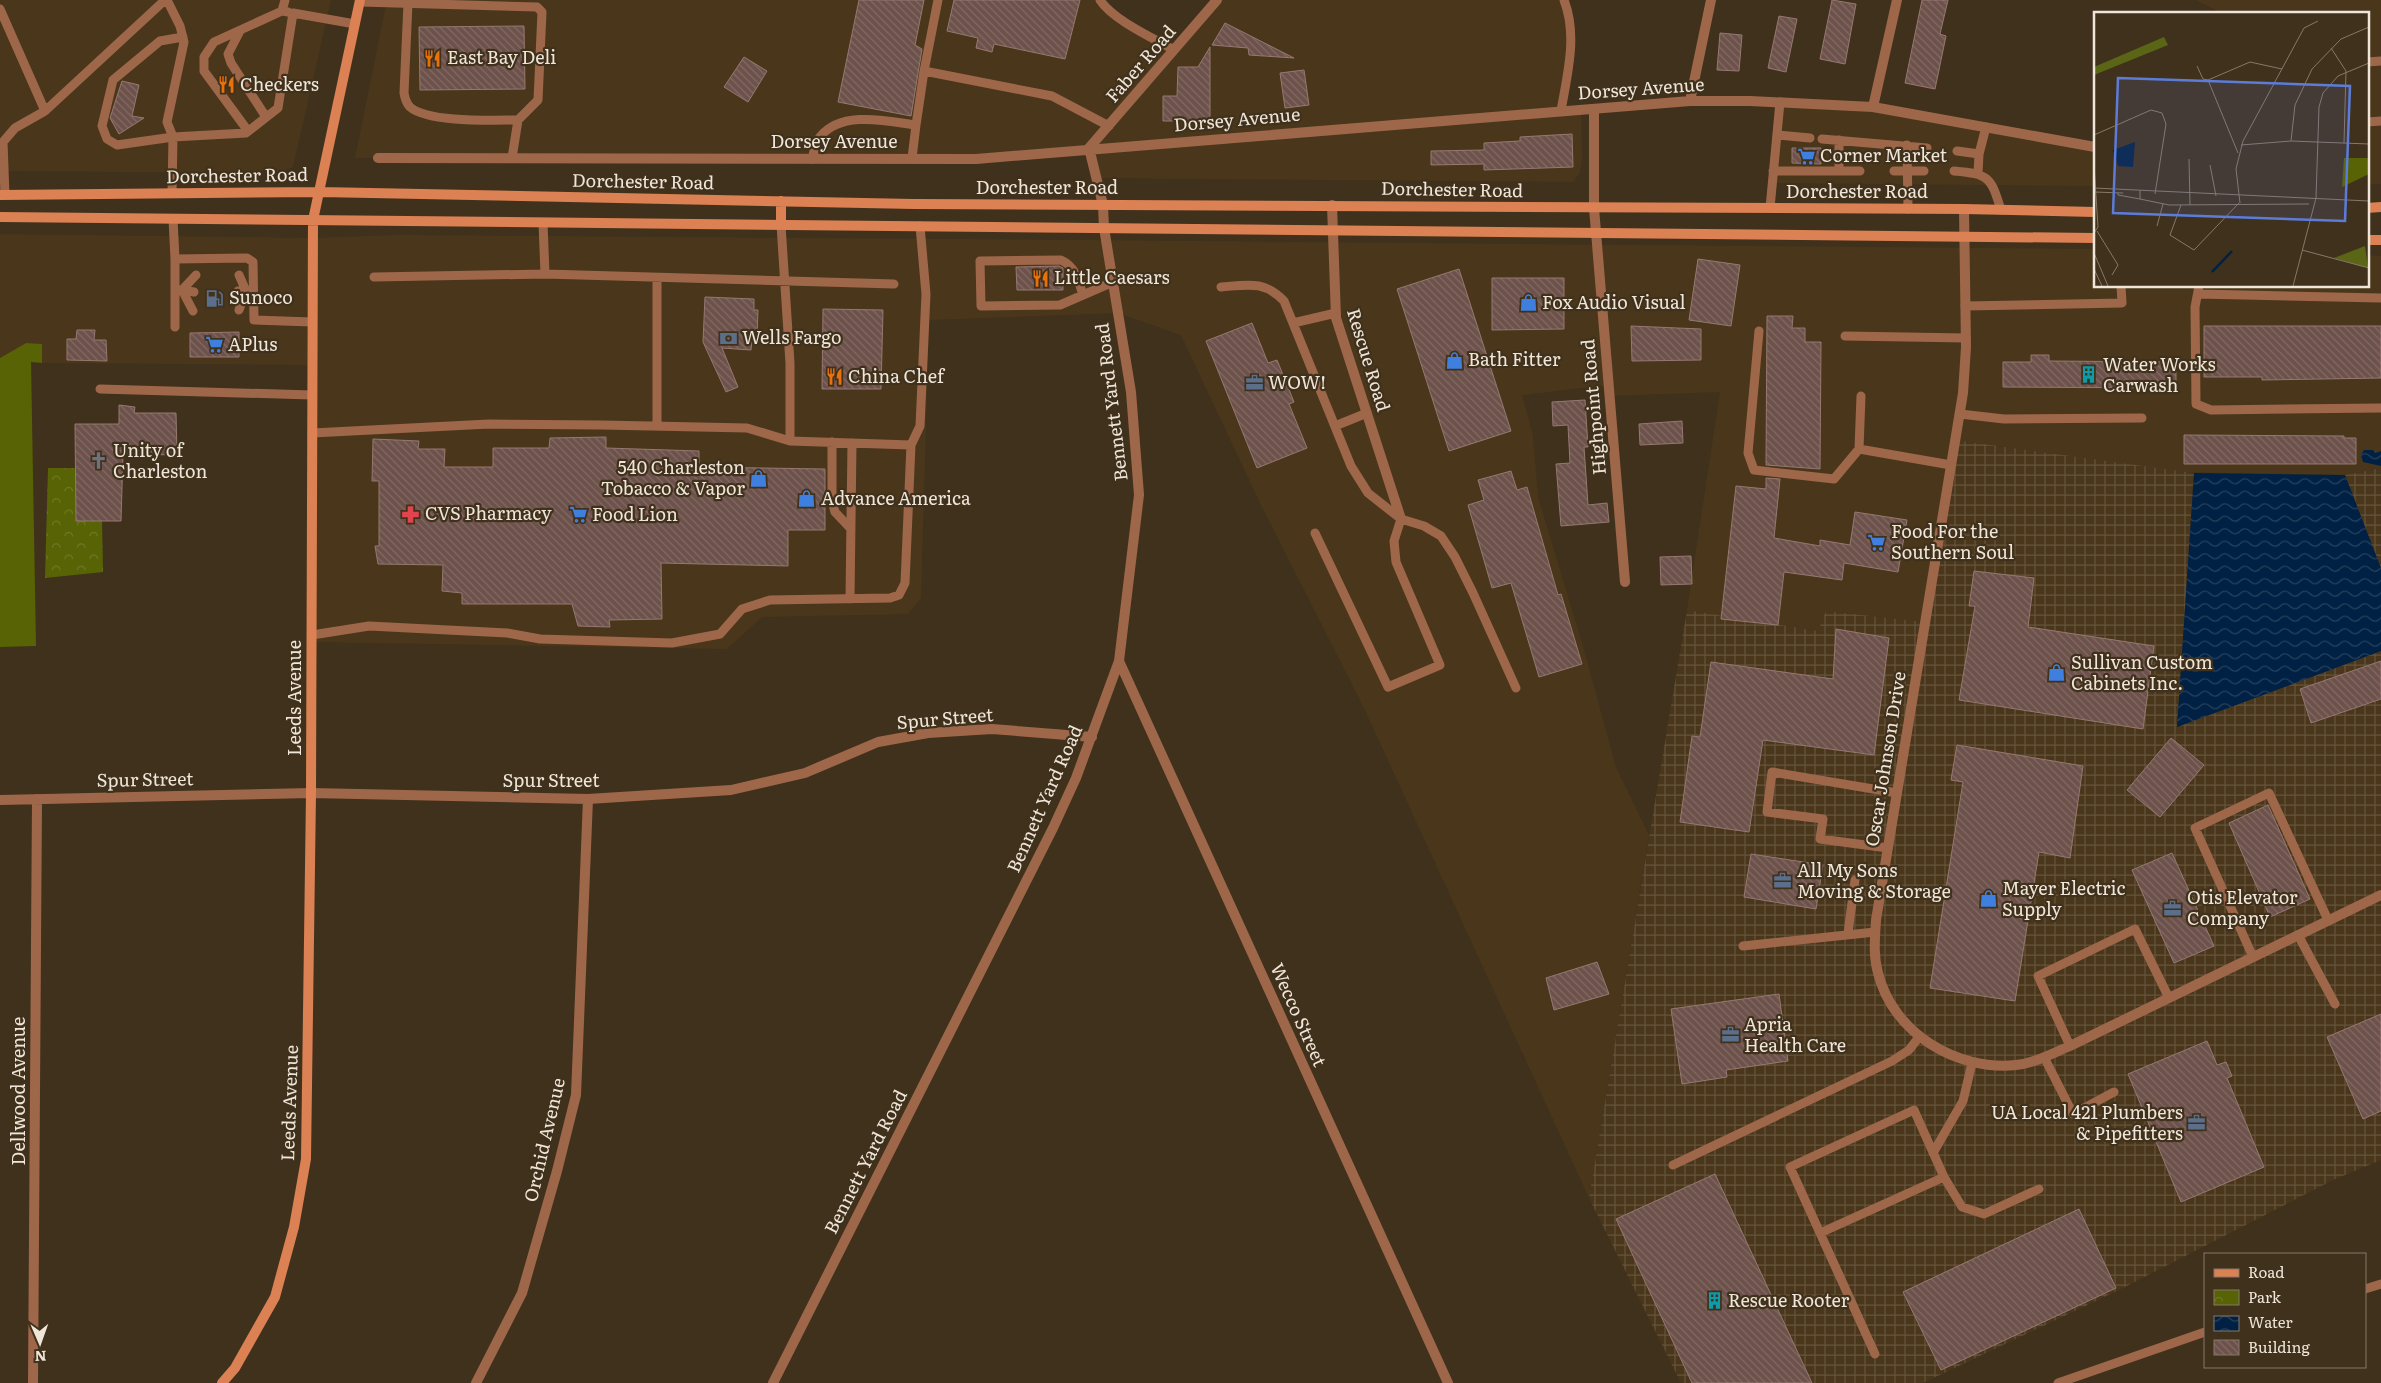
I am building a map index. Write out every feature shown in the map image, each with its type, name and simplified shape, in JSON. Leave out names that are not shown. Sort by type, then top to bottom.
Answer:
[{"type":"main road","name":"Leeds Avenue","points":[[222,1383],[235,1368],[275,1297],[294,1227],[306,1159],[312,793],[313,220],[360,1]]},
{"type":"main road","name":"Dorchester Road","points":[[2,195],[320,192],[781,202],[1964,209],[2094,212]]},
{"type":"main road","points":[[781,202],[781,225]]},
{"type":"main road","points":[[2368,208],[2381,207]]},
{"type":"main road","points":[[0,217],[2094,238]]},
{"type":"main road","points":[[2368,240],[2381,240]]},
{"type":"street","name":"Faber Road","points":[[1090,148],[1217,0]]},
{"type":"street","points":[[1690,101],[1711,0]]},
{"type":"street","points":[[1873,107],[1898,0]]},
{"type":"street","name":"Dorsey Avenue","points":[[378,158],[976,159],[1034,156],[1090,148],[1690,101],[1780,102],[1873,107],[2094,147]]},
{"type":"street","name":"Highpoint Road","points":[[1594,109],[1594,208],[1625,582]]},
{"type":"street","name":"Bennett Yard Road","points":[[773,1383],[1053,828],[1092,737],[1119,661],[1139,495],[1131,392],[1104,228],[1103,205],[1090,148]]},
{"type":"street","name":"Rescue Road","points":[[1332,205],[1336,313],[1401,520]]},
{"type":"street","name":"Oscar Johnson Drive","points":[[1964,209],[1966,338],[1963,393],[1875,932],[1876,957],[1882,986],[1896,1012],[1919,1037],[1956,1059],[1989,1066],[2017,1065],[2044,1057],[2070,1046],[2381,894]]},
{"type":"street","name":"Wecco Street","points":[[1119,661],[1448,1383]]},
{"type":"street","name":"Spur Street","points":[[0,800],[312,793],[588,799],[731,790],[805,773],[878,742],[928,733],[992,729],[1092,737]]},
{"type":"street","name":"Dellwood Avenue","points":[[33,1383],[37,799]]},
{"type":"street","name":"Orchid Avenue","points":[[476,1383],[522,1292],[557,1171],[576,1096],[588,799]]},
{"type":"lane","points":[[2,195],[2,142],[15,128],[45,111],[166,0],[184,42],[167,122],[173,137],[172,193]]},
{"type":"lane","points":[[282,11],[285,0]]},
{"type":"lane","points":[[912,158],[924,71],[938,0]]},
{"type":"lane","points":[[1100,0],[1104,6],[1123,20],[1174,50]]},
{"type":"lane","points":[[1561,111],[1571,36],[1570,18],[1564,0]]},
{"type":"lane","points":[[360,1],[537,7],[542,12],[538,100],[518,120],[512,158]]},
{"type":"lane","points":[[408,3],[404,93],[406,102],[422,113],[449,118],[518,120]]},
{"type":"lane","points":[[0,9],[45,111]]},
{"type":"lane","points":[[248,131],[204,71],[204,57],[214,42],[282,11],[355,24]]},
{"type":"lane","points":[[183,38],[160,41],[113,80],[102,126],[107,139],[117,144],[248,131],[278,108],[294,13]]},
{"type":"lane","points":[[240,30],[228,54],[231,63],[266,117]]},
{"type":"lane","points":[[2368,62],[2381,61]]},
{"type":"lane","points":[[924,71],[1052,96],[1109,126]]},
{"type":"lane","points":[[1770,208],[1780,102]]},
{"type":"lane","points":[[812,159],[818,138],[826,131],[840,124],[858,120],[916,125]]},
{"type":"lane","points":[[2368,122],[2381,121]]},
{"type":"lane","points":[[1978,173],[1979,154],[1986,127]]},
{"type":"lane","points":[[1777,135],[1810,138]]},
{"type":"lane","points":[[1822,139],[1927,148]]},
{"type":"lane","points":[[1839,140],[1839,171]]},
{"type":"lane","points":[[1907,145],[1908,209]]},
{"type":"lane","points":[[1957,151],[1979,154]]},
{"type":"lane","points":[[1773,172],[1860,171]]},
{"type":"lane","points":[[1894,171],[1924,171]]},
{"type":"lane","points":[[1954,171],[1978,173],[1993,185],[2001,210]]},
{"type":"lane","points":[[173,219],[179,290],[175,327]]},
{"type":"lane","points":[[543,223],[545,274]]},
{"type":"lane","points":[[781,225],[790,362],[790,441]]},
{"type":"lane","points":[[312,635],[369,626],[507,633],[540,639],[672,643],[720,634],[742,608],[770,600],[890,598],[899,595],[905,583],[911,445],[920,426],[926,294],[920,226]]},
{"type":"lane","points":[[175,259],[246,258],[253,262],[239,310]]},
{"type":"lane","points":[[1084,295],[1075,271],[1070,264],[1061,260],[980,261],[981,306],[1060,305],[1084,295],[1113,282]]},
{"type":"lane","points":[[374,277],[545,274],[894,284]]},
{"type":"lane","points":[[179,290],[196,275]]},
{"type":"lane","points":[[239,275],[246,291],[254,320],[312,322]]},
{"type":"lane","points":[[657,278],[657,426]]},
{"type":"lane","points":[[1220,288],[1261,286],[1274,290],[1284,302],[1351,466],[1368,493],[1401,520],[1424,526],[1441,536],[1466,579],[1516,688]]},
{"type":"lane","points":[[1966,306],[2122,303],[2121,288]]},
{"type":"lane","points":[[179,290],[194,292]]},
{"type":"lane","points":[[179,290],[193,311]]},
{"type":"lane","points":[[2381,298],[2198,290],[2195,307],[2195,396],[2196,404],[2203,409],[2381,408]]},
{"type":"lane","points":[[1293,323],[1336,313]]},
{"type":"lane","points":[[1759,331],[1748,453],[1754,470],[1834,479],[1859,449],[1861,396]]},
{"type":"lane","points":[[1845,336],[1966,338]]},
{"type":"lane","points":[[100,389],[312,395]]},
{"type":"lane","points":[[1335,426],[1367,413]]},
{"type":"lane","points":[[1960,414],[2004,419],[2142,418]]},
{"type":"lane","points":[[312,433],[489,424],[657,426],[747,428],[790,441],[911,445]]},
{"type":"lane","points":[[832,442],[832,501],[835,512],[851,529]]},
{"type":"lane","points":[[850,599],[852,443]]},
{"type":"lane","points":[[1859,449],[1951,465]]},
{"type":"lane","points":[[1315,532],[1388,687],[1440,664],[1396,562],[1394,541],[1401,520]]},
{"type":"lane","points":[[1888,848],[1820,839],[1823,820],[1767,812],[1772,772],[1897,793]]},
{"type":"lane","points":[[2253,957],[2195,828],[2269,793],[2328,920]]},
{"type":"lane","points":[[1848,933],[1855,880]]},
{"type":"lane","points":[[2070,1046],[2038,976],[2135,929],[2169,998]]},
{"type":"lane","points":[[1743,946],[1848,933],[1875,932]]},
{"type":"lane","points":[[2298,934],[2335,1004]]},
{"type":"lane","points":[[1673,1165],[1892,1061],[1909,1050],[1919,1037]]},
{"type":"lane","points":[[2044,1057],[2073,1114],[2114,1092]]},
{"type":"lane","points":[[1933,1154],[1963,1101],[1972,1063]]},
{"type":"lane","points":[[1875,1354],[1790,1167],[1914,1110],[1933,1154],[1962,1207],[1984,1214],[2039,1189]]},
{"type":"lane","points":[[1820,1233],[1944,1176]]},
{"type":"lane","points":[[2366,1289],[2381,1284]]},
{"type":"lane","points":[[2058,1383],[2204,1332]]},
{"type":"shaded area","points":[[0,0],[331,0],[293,167],[277,174],[264,170],[259,173],[0,171]]},
{"type":"shaded area","points":[[387,0],[1100,0],[1104,6],[1174,50],[1217,0],[1564,0],[1570,18],[1563,109],[1581,109],[1582,158],[1580,173],[1573,182],[1096,178],[1090,149],[1034,156],[355,158]]},
{"type":"shaded area","points":[[2196,0],[2381,0],[2381,184],[2368,184],[2368,12],[2220,12]]},
{"type":"shaded area","points":[[1780,102],[1873,107],[2094,147],[2094,186],[1772,183]]},
{"type":"shaded area","points":[[0,234],[312,238],[395,235],[2094,249],[2094,288],[2368,288],[2368,255],[2381,256],[2381,468],[2345,475],[2179,472],[1956,440],[1925,622],[1826,611],[1819,631],[1687,610],[1720,392],[1610,396],[1608,385],[1522,395],[1533,435],[1538,497],[1583,646],[1616,767],[1649,835],[1589,1198],[1364,708],[1260,503],[1181,335],[1118,313],[929,320],[921,598],[908,614],[762,617],[727,649],[312,642],[312,365],[42,363],[42,344],[26,343],[0,358]]},
{"type":"shaded area","points":[[1955,440],[2194,473],[2177,727],[2381,651],[2381,1160],[2333,1180],[2123,1288],[1923,1383],[1681,1383],[1589,1198],[1687,610],[1818,631],[1826,611],[1925,622]]},
{"type":"shaded area","points":[[2381,468],[2381,568],[2345,475]]},
{"type":"green space","points":[[26,343],[42,344],[42,363],[31,362],[36,646],[0,647],[0,358]]},
{"type":"green space","points":[[48,468],[76,468],[76,521],[102,521],[103,572],[45,578]]},
{"type":"water","points":[[2364,450],[2373,450],[2375,453],[2381,451],[2381,466],[2363,462],[2361,455]]},
{"type":"water","points":[[2194,473],[2345,475],[2381,568],[2381,651],[2177,727]]},
{"type":"building","points":[[859,0],[924,0],[915,45],[922,49],[911,116],[838,102]]},
{"type":"building","points":[[954,0],[1080,0],[1065,59],[994,44],[992,52],[976,48],[978,38],[947,31]]},
{"type":"building","points":[[1832,0],[1856,4],[1845,64],[1820,59]]},
{"type":"building","points":[[1922,0],[1948,0],[1940,34],[1946,36],[1935,89],[1905,83]]},
{"type":"building","points":[[1779,16],[1797,19],[1786,72],[1768,68]]},
{"type":"building","points":[[1225,23],[1294,58],[1249,55],[1248,48],[1212,45]]},
{"type":"building","points":[[524,26],[525,89],[420,90],[419,27]]},
{"type":"building","points":[[1720,33],[1742,35],[1739,71],[1717,70]]},
{"type":"building","points":[[1210,47],[1210,121],[1163,121],[1163,96],[1177,96],[1178,67],[1198,67]]},
{"type":"building","points":[[744,57],[767,71],[748,102],[724,87]]},
{"type":"building","points":[[1304,70],[1309,105],[1285,108],[1280,73]]},
{"type":"building","points":[[122,81],[139,85],[132,116],[144,118],[119,134],[110,118]]},
{"type":"building","points":[[1572,134],[1573,167],[1484,170],[1484,164],[1431,165],[1431,151],[1484,150],[1484,143],[1520,141],[1520,137]]},
{"type":"building","name":"Corner Market","points":[[1792,148],[1821,148],[1821,164],[1792,163]]},
{"type":"building","points":[[1698,259],[1740,265],[1731,326],[1689,320]]},
{"type":"building","name":"Little Caesars","points":[[1059,266],[1063,268],[1063,290],[1017,290],[1016,267]]},
{"type":"building","name":"Bath Fitter","points":[[1459,269],[1511,431],[1449,451],[1397,289]]},
{"type":"building","name":"Fox Audio Visual","points":[[1492,278],[1564,278],[1564,329],[1492,330]]},
{"type":"building","name":"Wells Fargo","points":[[705,297],[754,299],[754,310],[758,310],[757,338],[752,338],[751,350],[722,348],[738,387],[726,392],[703,342]]},
{"type":"building","points":[[823,309],[883,310],[881,389],[822,389]]},
{"type":"building","points":[[1767,316],[1793,316],[1792,328],[1805,328],[1805,342],[1821,342],[1820,469],[1766,465]]},
{"type":"building","name":"WOW!","points":[[1252,323],[1268,363],[1277,360],[1294,402],[1289,404],[1307,448],[1257,468],[1206,341]]},
{"type":"building","points":[[1631,326],[1701,329],[1701,360],[1632,361]]},
{"type":"building","points":[[2204,326],[2381,326],[2381,378],[2262,380],[2262,377],[2204,377]]},
{"type":"building","points":[[77,330],[95,330],[94,340],[106,340],[107,361],[67,360],[67,339],[76,339]]},
{"type":"building","name":"APlus","points":[[239,332],[239,357],[190,357],[190,333]]},
{"type":"building","name":"Water Works Carwash","points":[[2031,355],[2049,355],[2049,361],[2176,362],[2176,388],[2003,387],[2003,362],[2031,362]]},
{"type":"building","points":[[1585,400],[1588,447],[1584,447],[1588,505],[1607,503],[1609,522],[1561,526],[1556,464],[1570,463],[1568,425],[1553,426],[1552,402]]},
{"type":"building","name":"Unity of Charleston","points":[[119,405],[135,407],[134,413],[176,413],[177,455],[123,454],[121,521],[76,521],[75,424],[119,424]]},
{"type":"building","points":[[1682,421],[1683,443],[1640,445],[1639,424]]},
{"type":"building","points":[[2184,435],[2344,436],[2344,438],[2356,438],[2356,464],[2184,464]]},
{"type":"building","points":[[606,437],[606,448],[699,451],[699,467],[825,469],[825,530],[788,530],[788,566],[661,563],[662,619],[609,620],[610,627],[578,626],[572,604],[462,604],[462,593],[442,591],[443,565],[378,564],[375,546],[379,546],[379,481],[372,481],[373,439],[419,441],[418,449],[445,449],[444,467],[493,467],[493,448],[549,448],[550,438]]},
{"type":"building","points":[[1511,471],[1517,490],[1527,487],[1558,595],[1561,594],[1582,664],[1539,677],[1511,583],[1492,588],[1468,505],[1484,500],[1478,480]]},
{"type":"building","points":[[1766,478],[1780,479],[1774,538],[1820,546],[1820,540],[1850,545],[1855,512],[1907,520],[1898,572],[1844,563],[1842,580],[1784,572],[1778,625],[1721,619],[1736,486],[1766,489]]},
{"type":"building","points":[[1691,556],[1692,584],[1661,585],[1660,557]]},
{"type":"building","name":"Sullivan Custom Cabinets Inc.","points":[[1974,571],[2034,578],[2028,627],[2154,646],[2143,729],[1959,700],[1975,606],[1969,606]]},
{"type":"building","points":[[1836,629],[1889,638],[1874,755],[1763,740],[1749,832],[1680,822],[1692,736],[1700,737],[1711,662],[1833,679]]},
{"type":"building","points":[[2381,661],[2381,699],[2311,723],[2300,689]]},
{"type":"building","points":[[2171,738],[2204,765],[2160,817],[2127,790]]},
{"type":"building","name":"Mayer Electric Supply","points":[[1957,745],[2083,766],[2070,858],[2039,852],[2015,1001],[1930,988],[1963,782],[1951,780]]},
{"type":"building","points":[[2268,805],[2310,899],[2270,917],[2229,823]]},
{"type":"building","name":"Otis Elevator Company","points":[[2172,853],[2214,946],[2174,963],[2132,870]]},
{"type":"building","name":"All My Sons Moving & Storage","points":[[1751,854],[1823,865],[1816,909],[1744,897]]},
{"type":"building","points":[[1597,962],[1609,994],[1554,1010],[1546,978]]},
{"type":"building","name":"Apria Health Care","points":[[1779,994],[1788,1061],[1726,1070],[1727,1077],[1682,1084],[1671,1009]]},
{"type":"building","points":[[2381,1014],[2381,1111],[2363,1119],[2327,1037]]},
{"type":"building","name":"UA Local 421 Plumbers & Pipefitters","points":[[2207,1041],[2217,1065],[2226,1062],[2232,1076],[2227,1078],[2264,1167],[2181,1202],[2128,1074]]},
{"type":"building","name":"Rescue Rooter","points":[[1715,1174],[1812,1383],[1692,1383],[1616,1219]]},
{"type":"building","points":[[2079,1209],[2116,1288],[1941,1370],[1903,1292]]},
{"type":"place","name":"East Bay Deli","points":[[433,58]]},
{"type":"place","name":"Checkers","points":[[226,85]]},
{"type":"place","name":"Corner Market","points":[[1806,156]]},
{"type":"place","name":"Little Caesars","points":[[1040,278]]},
{"type":"place","name":"Sunoco","points":[[215,298]]},
{"type":"place","name":"Fox Audio Visual","points":[[1528,303]]},
{"type":"place","name":"Wells Fargo","points":[[728,338]]},
{"type":"place","name":"APlus","points":[[214,345]]},
{"type":"place","name":"Bath Fitter","points":[[1454,360]]},
{"type":"place","name":"Water Works Carwash","points":[[2089,375]]},
{"type":"place","name":"China Chef","points":[[834,377]]},
{"type":"place","name":"WOW!","points":[[1254,383]]},
{"type":"place","name":"Unity of Charleston","points":[[99,461]]},
{"type":"place","name":"540 Charleston Tobacco & Vapor","points":[[759,478]]},
{"type":"place","name":"Advance America","points":[[807,499]]},
{"type":"place","name":"CVS Pharmacy","points":[[411,514]]},
{"type":"place","name":"Food Lion","points":[[578,515]]},
{"type":"place","name":"Food For the Southern Soul","points":[[1877,542]]},
{"type":"place","name":"Sullivan Custom Cabinets Inc.","points":[[2057,673]]},
{"type":"place","name":"All My Sons Moving & Storage","points":[[1783,881]]},
{"type":"place","name":"Mayer Electric Supply","points":[[1988,899]]},
{"type":"place","name":"Otis Elevator Company","points":[[2173,908]]},
{"type":"place","name":"Apria Health Care","points":[[1730,1035]]},
{"type":"place","name":"UA Local 421 Plumbers & Pipefitters","points":[[2197,1123]]},
{"type":"place","name":"Rescue Rooter","points":[[1714,1301]]}]
